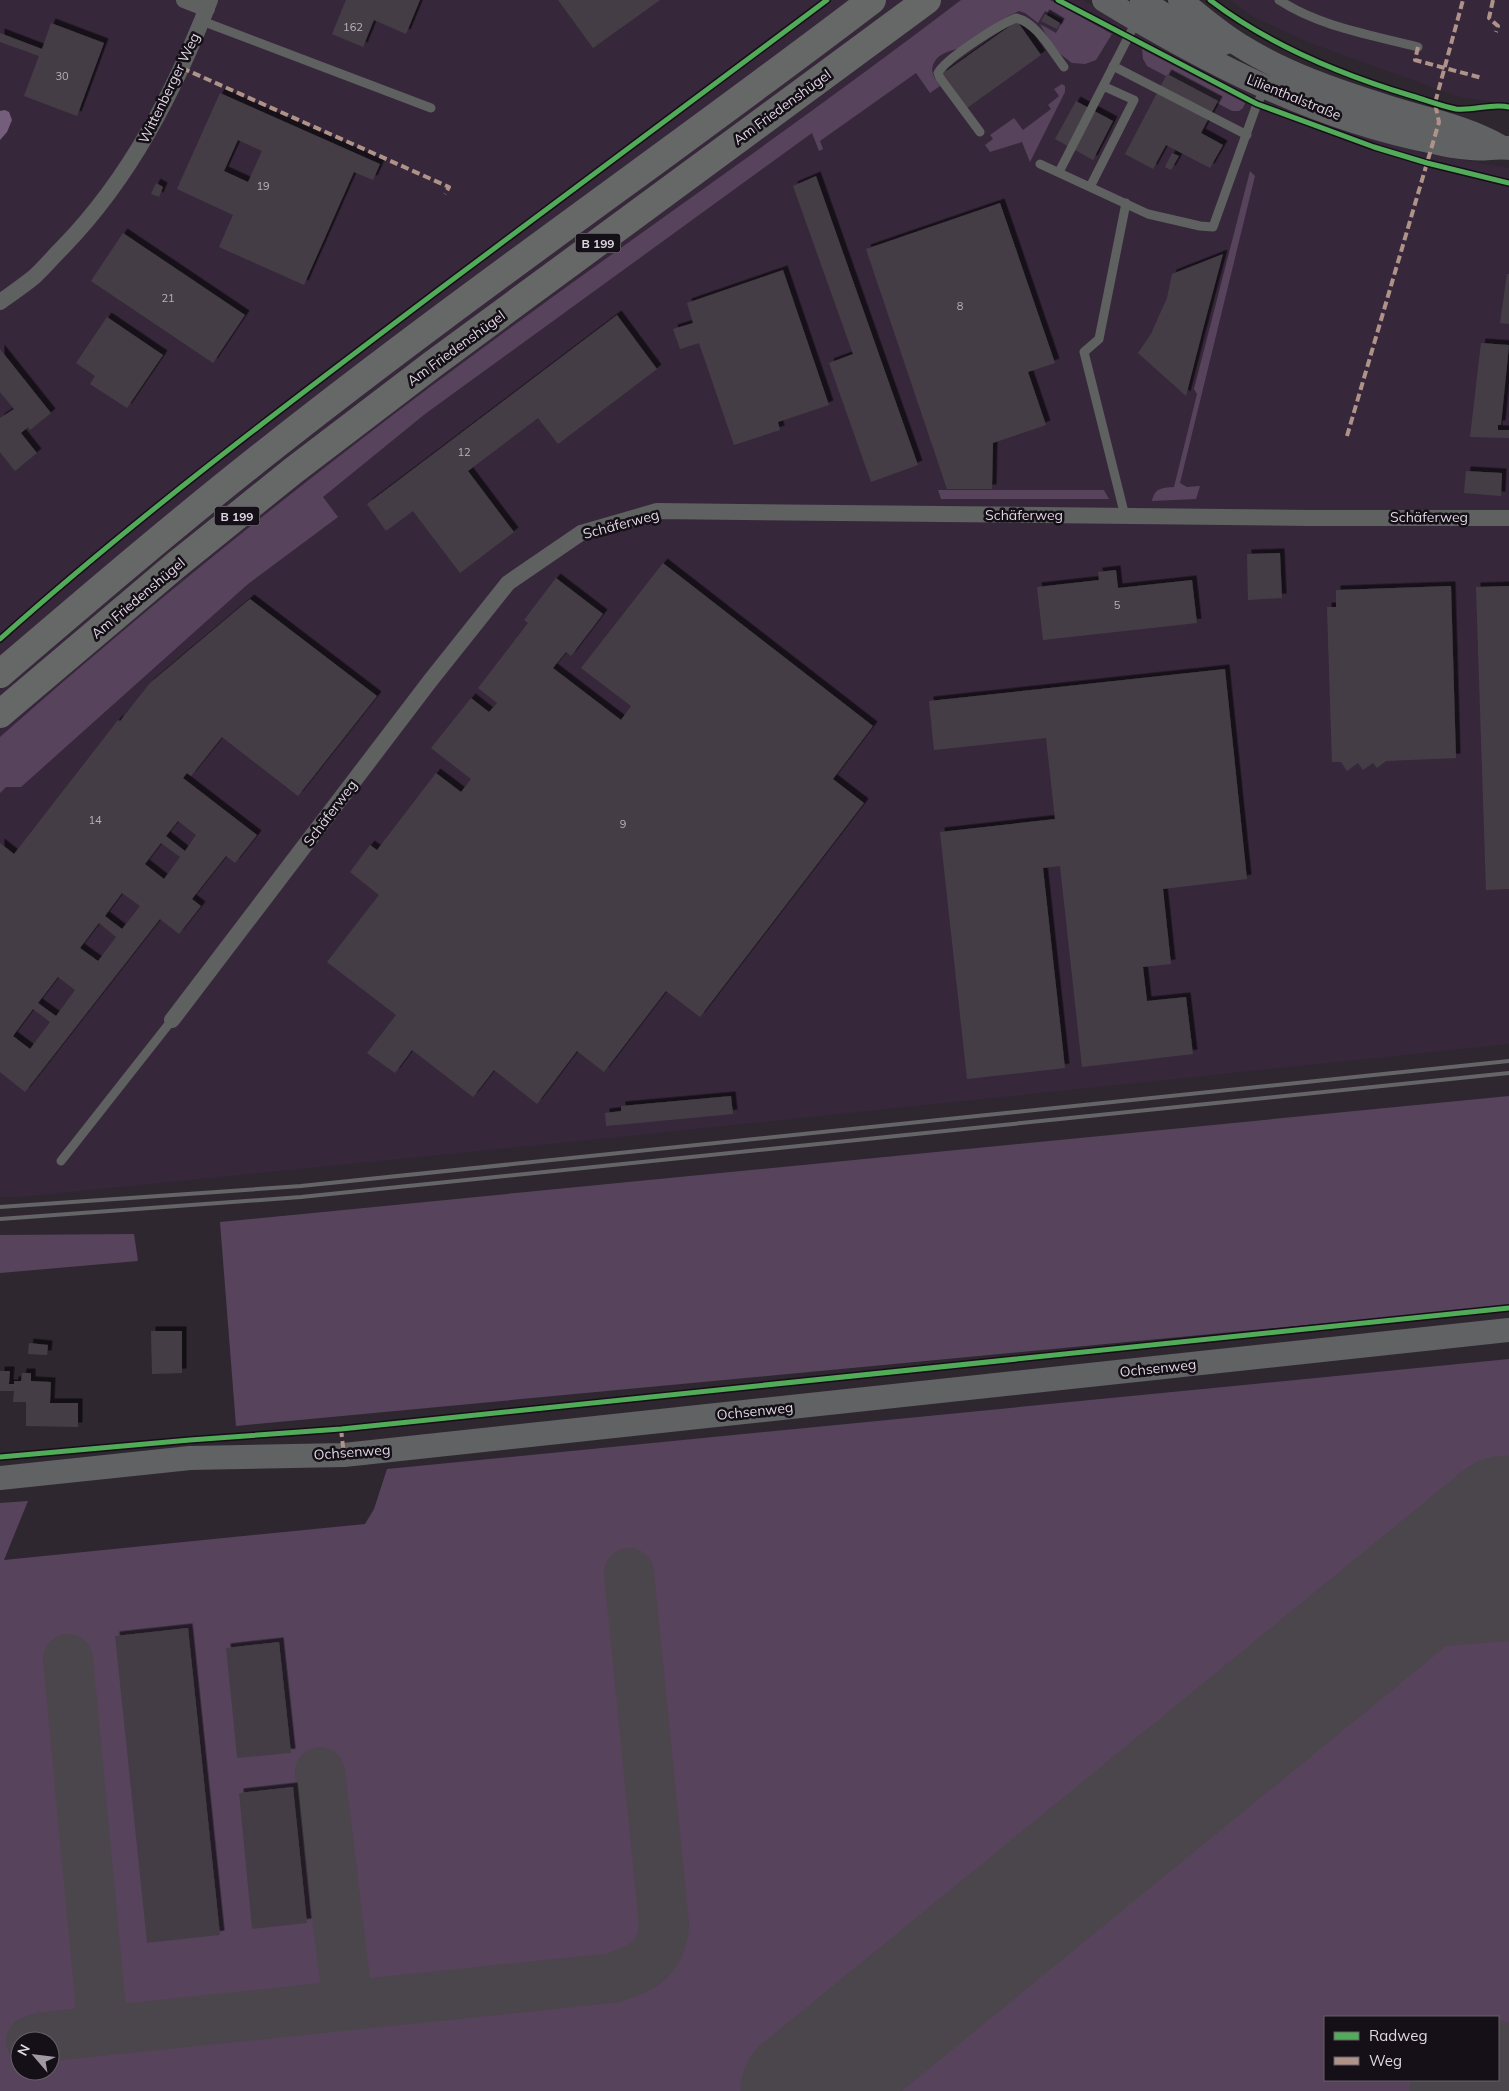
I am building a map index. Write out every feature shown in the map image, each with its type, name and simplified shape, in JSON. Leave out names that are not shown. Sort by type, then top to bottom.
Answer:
[{"type":"highway","name":"B 199","points":[[0,674],[273,447],[410,342],[758,87],[872,0]]},
{"type":"highway","name":"Am Friedenshügel","points":[[0,714],[176,565],[301,464],[927,0]]},
{"type":"main road","name":"Lilienthalstraße","points":[[1104,0],[1139,10],[1175,10],[1240,46],[1271,77],[1370,126],[1433,142],[1473,149],[1505,148]]},
{"type":"main road","name":"Lilienthalstraße","points":[[1139,10],[1208,60],[1271,77],[1338,90],[1478,134],[1505,148]]},
{"type":"main road","name":"Ochsenweg","points":[[0,1478],[190,1458],[344,1455],[1509,1330]]},
{"type":"street","points":[[184,0],[206,10]]},
{"type":"street","name":"Wittenberger Weg","points":[[0,302],[35,276],[84,226],[113,188],[157,118],[182,68],[206,10]]},
{"type":"street","name":"Schäferweg","points":[[172,1020],[430,681],[508,584],[581,533],[657,511],[1310,518],[1509,518]]},
{"type":"lane","points":[[1279,0],[1291,8],[1332,25],[1418,47]]},
{"type":"lane","points":[[206,10],[431,108]]},
{"type":"lane","points":[[1059,172],[1139,10]]},
{"type":"lane","points":[[980,132],[938,73],[941,68],[956,56],[1016,18],[1024,20],[1031,25],[1064,67]]},
{"type":"lane","points":[[1113,66],[1247,135]]},
{"type":"lane","points":[[1040,164],[1148,214],[1200,226],[1213,227],[1257,104],[1271,77]]},
{"type":"lane","points":[[1090,187],[1134,100],[1102,86]]},
{"type":"lane","points":[[1125,516],[1084,352],[1099,339],[1126,203]]},
{"type":"lane","name":"Schäferweg","points":[[61,1161],[172,1020]]},
{"type":"shaded area","points":[[0,0],[1083,0],[1265,102],[1422,153],[1509,168],[1509,1044],[638,1135],[19,1197],[0,1197]]},
{"type":"shaded area","points":[[961,0],[1050,0],[1112,34],[1096,60],[1085,64],[1072,63],[1055,50],[1040,24],[1056,33],[1063,20],[1045,11],[1038,23],[1025,13],[1019,11],[1011,14],[962,47],[938,57],[932,71],[940,86],[930,93],[916,73],[820,141],[823,149],[819,151],[812,133],[425,414],[323,497],[338,517],[248,584],[21,787],[6,787],[0,793],[0,737],[158,602],[265,514],[430,387]]},
{"type":"shaded area","points":[[1230,0],[1509,0],[1509,105],[1457,96],[1310,43],[1252,16]]},
{"type":"shaded area","points":[[1142,49],[1245,103],[1243,108],[1239,111],[1232,111],[1147,66],[1143,59]]},
{"type":"shaded area","points":[[1062,84],[1065,86],[1065,92],[1030,162],[1022,142],[990,152],[985,145],[993,139],[990,135],[1014,118],[1023,130],[1051,109],[1048,105],[1059,96],[1054,89]]},
{"type":"shaded area","points":[[5,110],[9,112],[12,120],[7,132],[0,140],[0,111]]},
{"type":"shaded area","points":[[1250,171],[1255,176],[1180,483],[1187,487],[1200,486],[1196,499],[1152,501],[1159,489],[1174,487],[1197,394],[1194,389]]},
{"type":"shaded area","points":[[938,490],[1104,490],[1109,499],[941,499]]},
{"type":"shaded area","points":[[1509,1096],[1509,1306],[236,1426],[220,1222]]},
{"type":"shaded area","points":[[134,1234],[138,1261],[0,1273],[0,1235]]},
{"type":"shaded area","points":[[1509,1359],[1509,2091],[0,2091],[0,1503],[28,1501],[4,1560],[365,1524],[374,1509],[387,1469]]},
{"type":"building","points":[[346,0],[420,0],[406,34],[374,20],[363,47],[332,34]]},
{"type":"building","points":[[558,0],[660,0],[593,48]]},
{"type":"building","points":[[1045,14],[1060,23],[1057,29],[1041,21]]},
{"type":"building","points":[[1017,21],[1041,55],[967,108],[942,74]]},
{"type":"building","points":[[51,23],[104,43],[77,116],[24,96],[39,56],[0,42],[0,33],[42,49]]},
{"type":"building","points":[[1167,74],[1218,101],[1201,133],[1223,145],[1210,168],[1166,145],[1153,169],[1125,154]]},
{"type":"building","points":[[220,93],[380,164],[373,180],[354,172],[304,285],[219,247],[233,215],[177,189]],"holes":[[[238,140],[262,151],[248,182],[224,171]]]},
{"type":"building","points":[[1076,101],[1113,121],[1093,160],[1055,139]]},
{"type":"building","points":[[1172,153],[1179,156],[1171,170],[1165,167]]},
{"type":"building","points":[[816,176],[918,465],[871,482],[829,363],[853,354],[793,186]]},
{"type":"building","points":[[156,183],[163,187],[159,197],[151,194]]},
{"type":"building","points":[[1000,203],[1055,363],[1028,372],[1046,425],[993,443],[992,489],[947,489],[866,249]]},
{"type":"building","points":[[123,233],[245,315],[213,363],[91,281]]},
{"type":"building","points":[[1223,254],[1186,396],[1138,353],[1151,334],[1167,298],[1172,274]]},
{"type":"building","points":[[783,270],[829,405],[778,422],[780,430],[734,445],[699,343],[680,349],[673,329],[693,323],[687,303]]},
{"type":"building","points":[[1507,274],[1509,274],[1509,324],[1500,323]]},
{"type":"building","points":[[617,315],[657,369],[558,444],[538,418],[468,471],[514,532],[460,573],[413,511],[386,531],[367,504]]},
{"type":"building","points":[[107,317],[163,355],[127,408],[90,384],[95,376],[76,363]]},
{"type":"building","points":[[1481,343],[1509,345],[1501,425],[1498,425],[1498,430],[1509,430],[1509,438],[1470,437]]},
{"type":"building","points":[[0,349],[51,413],[30,430],[28,427],[21,433],[37,453],[15,471],[0,452],[0,418],[14,409],[0,392]]},
{"type":"building","points":[[1466,471],[1502,473],[1501,496],[1464,493]]},
{"type":"building","points":[[1280,553],[1282,598],[1248,600],[1247,554]]},
{"type":"building","points":[[663,563],[873,726],[833,779],[864,803],[700,1017],[666,991],[604,1072],[577,1051],[537,1104],[494,1070],[473,1097],[412,1050],[395,1073],[367,1053],[396,1015],[327,962],[379,895],[350,872],[370,845],[377,850],[436,773],[461,792],[471,779],[431,748],[471,698],[489,712],[497,703],[478,688],[528,623],[524,620],[556,578],[603,614],[571,656],[566,652],[553,668],[621,720],[631,706],[581,668]]},
{"type":"building","points":[[1116,570],[1118,588],[1192,580],[1197,623],[1043,640],[1037,587],[1099,580],[1098,572]]},
{"type":"building","points":[[1451,586],[1456,758],[1386,761],[1377,768],[1373,763],[1363,770],[1358,763],[1347,771],[1341,762],[1332,762],[1327,607],[1336,607],[1336,590]]},
{"type":"building","points":[[1509,586],[1509,889],[1486,890],[1476,587]]},
{"type":"building","points":[[250,599],[377,696],[298,796],[222,737],[191,776],[187,773],[183,778],[257,835],[235,863],[226,856],[192,899],[201,906],[179,934],[160,919],[25,1092],[0,1072],[0,843],[14,854],[118,720],[120,721],[150,683]],"holes":[[[178,821],[196,835],[185,851],[166,836]],[[161,843],[180,857],[164,879],[145,864]],[[122,893],[140,906],[122,929],[105,916]],[[99,923],[116,937],[98,961],[80,948]],[[58,977],[75,990],[56,1016],[38,1003]],[[33,1009],[50,1022],[30,1049],[13,1036]]]},
{"type":"building","points":[[1225,669],[1247,879],[1163,889],[1171,964],[1143,967],[1147,1001],[1186,997],[1193,1054],[1082,1067],[1060,866],[1043,868],[1065,1068],[967,1079],[940,832],[1055,819],[1046,738],[934,750],[929,701]]},
{"type":"building","points":[[731,1096],[733,1114],[606,1126],[605,1113],[621,1111],[621,1106]]},
{"type":"building","points":[[151,1331],[182,1331],[182,1373],[152,1374]]},
{"type":"building","points":[[29,1343],[48,1345],[47,1355],[28,1354]]},
{"type":"building","points":[[0,1371],[10,1371],[9,1384],[14,1384],[14,1381],[21,1381],[22,1373],[31,1373],[31,1381],[51,1382],[50,1403],[78,1403],[78,1427],[26,1426],[26,1402],[13,1402],[14,1391],[0,1391]]},
{"type":"building","points":[[188,1628],[220,1935],[147,1943],[115,1636]]},
{"type":"building","points":[[279,1642],[291,1753],[237,1758],[226,1648]]},
{"type":"building","points":[[293,1787],[307,1923],[252,1929],[239,1793]]},
{"type":"taxiway","points":[[60,2035],[613,1978],[642,1966],[655,1954],[659,1946],[664,1924],[629,1573]]},
{"type":"taxiway","points":[[1370,1627],[1509,1616]]},
{"type":"taxiway","points":[[68,1659],[103,2031]]},
{"type":"taxiway","points":[[320,1772],[348,2005]]},
{"type":"runway","points":[[803,2091],[1504,1518]]},
{"type":"runway","points":[[1472,2091],[1482,2081]]},
{"type":"railway","points":[[0,1207],[301,1186],[1509,1061]]},
{"type":"railway","points":[[0,1219],[301,1197],[1509,1073]]},
{"type":"marked path","points":[[1347,436],[1439,122],[1435,103],[1463,0]]},
{"type":"marked path","points":[[1493,0],[1489,18],[1498,26],[1496,32]]},
{"type":"marked path","points":[[1418,47],[1415,60],[1482,78]]},
{"type":"marked path","points":[[182,68],[449,187],[445,194]]},
{"type":"marked path","points":[[341,1429],[344,1455]]},
{"type":"cycle path","points":[[0,639],[107,547],[272,416],[827,0]]},
{"type":"cycle path","points":[[1058,0],[1257,104],[1374,147],[1427,163],[1509,183]]},
{"type":"cycle path","points":[[1210,0],[1281,45],[1333,68],[1386,88],[1456,109],[1509,107]]},
{"type":"cycle path","points":[[0,1457],[341,1429],[1509,1308]]}]
